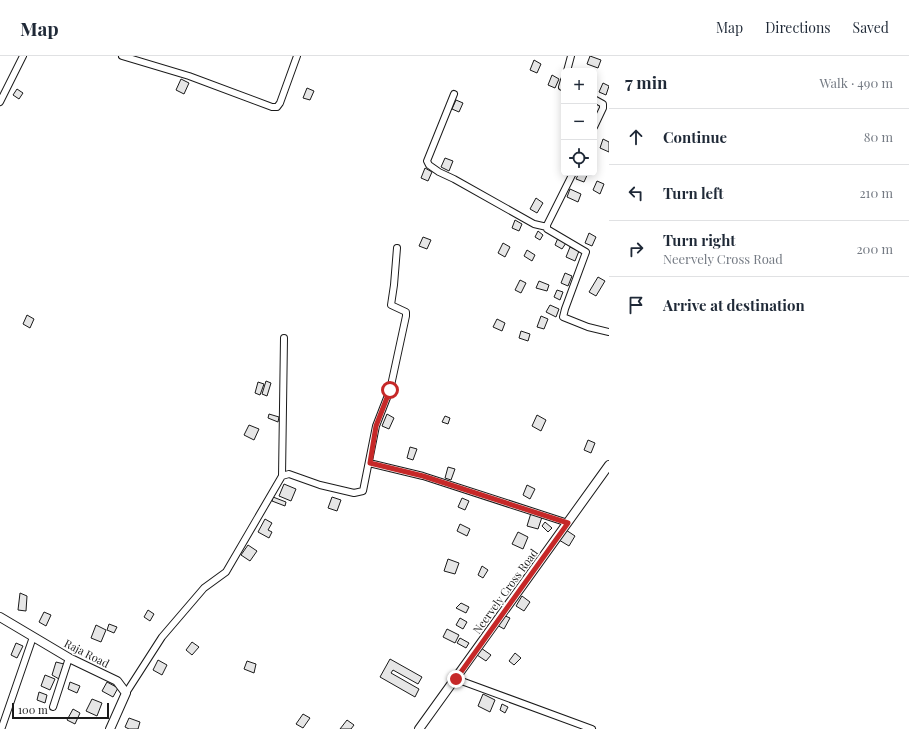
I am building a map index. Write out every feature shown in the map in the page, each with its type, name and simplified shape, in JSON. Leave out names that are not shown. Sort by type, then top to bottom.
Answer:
[{"type":"street","points":[[0,102],[23,56]]},
{"type":"street","points":[[122,56],[189,76],[272,107],[277,107],[280,103],[297,56]]},
{"type":"street","points":[[567,68],[571,56]]},
{"type":"street","points":[[454,94],[427,161],[429,165],[439,172],[517,213],[534,224],[547,227],[547,229],[586,252],[565,309],[564,317],[588,327],[609,332]]},
{"type":"street","points":[[597,101],[603,104],[603,108],[597,121]]},
{"type":"street","points":[[547,227],[572,176]]},
{"type":"street","points":[[282,476],[289,474],[320,485],[354,493],[364,491],[376,426],[390,390],[406,316],[406,312],[391,305],[397,248]]},
{"type":"street","points":[[110,729],[126,693],[162,637],[204,588],[226,572],[282,476],[284,338]]},
{"type":"street","points":[[370,463],[423,476],[568,523]]},
{"type":"street","name":"Neervely Cross Road","points":[[419,729],[609,466]]},
{"type":"street","name":"Raja Road","points":[[0,617],[69,658],[116,681],[126,693]]},
{"type":"street","points":[[2,727],[33,637]]},
{"type":"street","points":[[53,707],[69,658]]},
{"type":"street","points":[[456,679],[592,729]]},
{"type":"building","points":[[590,56],[601,60],[598,68],[587,64]]},
{"type":"building","points":[[534,60],[541,64],[537,73],[530,70]]},
{"type":"building","points":[[552,75],[559,79],[555,88],[548,85]]},
{"type":"building","points":[[181,79],[189,83],[184,94],[176,90]]},
{"type":"building","points":[[603,83],[609,86],[606,95],[599,92]]},
{"type":"building","points":[[307,88],[314,91],[310,100],[303,98]]},
{"type":"building","points":[[17,89],[23,93],[19,99],[13,95]]},
{"type":"building","points":[[456,100],[463,103],[459,112],[452,109]]},
{"type":"building","points":[[603,139],[609,142],[609,152],[600,148]]},
{"type":"building","points":[[445,158],[453,161],[449,171],[441,167]]},
{"type":"building","points":[[425,168],[432,172],[428,181],[421,178]]},
{"type":"building","points":[[578,176],[587,176],[584,182],[576,179]]},
{"type":"building","points":[[597,181],[604,184],[600,194],[593,190]]},
{"type":"building","points":[[570,189],[581,194],[578,202],[567,197]]},
{"type":"building","points":[[536,198],[543,203],[537,213],[530,209]]},
{"type":"building","points":[[515,220],[522,224],[519,231],[512,228]]},
{"type":"building","points":[[538,231],[543,235],[540,240],[535,237]]},
{"type":"building","points":[[589,233],[596,237],[592,246],[585,243]]},
{"type":"building","points":[[423,237],[431,240],[427,249],[419,246]]},
{"type":"building","points":[[558,238],[566,243],[562,249],[555,245]]},
{"type":"building","points":[[503,243],[510,247],[505,257],[498,253]]},
{"type":"building","points":[[570,247],[579,251],[575,261],[566,257]]},
{"type":"building","points":[[527,250],[535,255],[532,261],[524,256]]},
{"type":"building","points":[[565,273],[572,276],[568,286],[561,283]]},
{"type":"building","points":[[598,277],[605,281],[596,296],[589,292]]},
{"type":"building","points":[[520,280],[526,283],[521,293],[515,290]]},
{"type":"building","points":[[539,281],[549,285],[547,291],[536,288]]},
{"type":"building","points":[[557,290],[563,292],[560,300],[554,297]]},
{"type":"building","points":[[550,305],[559,309],[556,317],[546,312]]},
{"type":"building","points":[[27,315],[34,319],[30,328],[23,324]]},
{"type":"building","points":[[541,316],[548,319],[544,329],[537,327]]},
{"type":"building","points":[[497,319],[505,323],[502,331],[493,327]]},
{"type":"building","points":[[521,331],[530,334],[528,341],[519,338]]},
{"type":"building","points":[[266,381],[271,383],[267,396],[262,394]]},
{"type":"building","points":[[258,382],[264,384],[260,395],[255,393]]},
{"type":"building","points":[[269,414],[279,417],[278,422],[268,418]]},
{"type":"building","points":[[387,414],[394,418],[389,429],[382,426]]},
{"type":"building","points":[[537,415],[546,420],[541,431],[532,426]]},
{"type":"building","points":[[445,416],[450,418],[448,424],[442,422]]},
{"type":"building","points":[[249,425],[259,429],[254,440],[244,435]]},
{"type":"building","points":[[588,440],[595,443],[591,453],[584,450]]},
{"type":"building","points":[[410,447],[417,449],[413,460],[407,458]]},
{"type":"building","points":[[448,467],[455,469],[451,480],[445,478]]},
{"type":"building","points":[[284,484],[296,489],[291,501],[279,496]]},
{"type":"building","points":[[527,485],[535,489],[530,499],[523,495]]},
{"type":"building","points":[[273,497],[286,502],[285,506],[272,501]]},
{"type":"building","points":[[332,497],[341,500],[337,511],[328,508]]},
{"type":"building","points":[[462,498],[469,501],[465,510],[458,507]]},
{"type":"building","points":[[531,513],[542,517],[538,529],[527,526]]},
{"type":"building","points":[[265,519],[272,523],[268,530],[272,532],[269,538],[258,532]]},
{"type":"building","points":[[545,522],[552,528],[548,532],[542,526]]},
{"type":"building","points":[[460,524],[470,529],[467,536],[457,531]]},
{"type":"building","points":[[566,530],[575,536],[569,546],[559,540]]},
{"type":"building","points":[[518,532],[528,537],[523,549],[512,544]]},
{"type":"building","points":[[248,545],[257,551],[250,561],[241,555]]},
{"type":"building","points":[[448,559],[459,563],[455,574],[444,571]]},
{"type":"building","points":[[482,566],[488,570],[483,578],[478,575]]},
{"type":"building","points":[[20,593],[27,596],[26,611],[18,610]]},
{"type":"building","points":[[522,596],[530,602],[524,611],[516,606]]},
{"type":"building","points":[[461,603],[469,607],[466,613],[456,608]]},
{"type":"building","points":[[148,610],[154,614],[150,621],[144,617]]},
{"type":"building","points":[[44,612],[51,615],[46,626],[39,622]]},
{"type":"building","points":[[503,615],[510,618],[504,629],[497,625]]},
{"type":"building","points":[[460,618],[467,622],[463,629],[456,625]]},
{"type":"building","points":[[109,624],[117,627],[114,633],[107,630]]},
{"type":"building","points":[[96,625],[106,630],[101,642],[91,638]]},
{"type":"building","points":[[447,629],[459,635],[455,643],[443,637]]},
{"type":"building","points":[[460,638],[469,643],[466,648],[457,643]]},
{"type":"building","points":[[192,642],[199,647],[192,655],[186,650]]},
{"type":"building","points":[[16,643],[23,646],[17,658],[11,655]]},
{"type":"building","points":[[481,648],[491,655],[486,661],[477,655]]},
{"type":"building","points":[[515,653],[521,658],[514,665],[509,661]]},
{"type":"building","points":[[390,659],[422,677],[418,684],[393,670],[391,673],[419,689],[415,697],[380,677]]},
{"type":"building","points":[[158,660],[167,665],[162,675],[153,670]]},
{"type":"building","points":[[247,661],[256,664],[254,673],[244,669]]},
{"type":"building","points":[[56,662],[64,664],[59,679],[52,675]]},
{"type":"building","points":[[45,675],[55,679],[50,690],[41,686]]},
{"type":"building","points":[[70,682],[80,686],[77,693],[68,689]]},
{"type":"building","points":[[107,682],[118,688],[113,697],[102,691]]},
{"type":"building","points":[[39,692],[47,695],[45,703],[37,700]]},
{"type":"building","points":[[483,694],[495,700],[490,712],[478,706]]},
{"type":"building","points":[[92,699],[102,703],[97,716],[86,711]]},
{"type":"building","points":[[502,704],[508,707],[505,713],[500,710]]},
{"type":"building","points":[[73,709],[80,713],[75,724],[67,720]]},
{"type":"building","points":[[303,714],[310,718],[303,728],[296,724]]},
{"type":"building","points":[[129,718],[140,722],[138,729],[129,729],[125,727]]},
{"type":"building","points":[[347,720],[354,725],[351,729],[340,729]]},
{"type":"route","points":[[390,390],[376,426],[370,463],[423,476],[480,496],[568,523],[456,679]]}]
